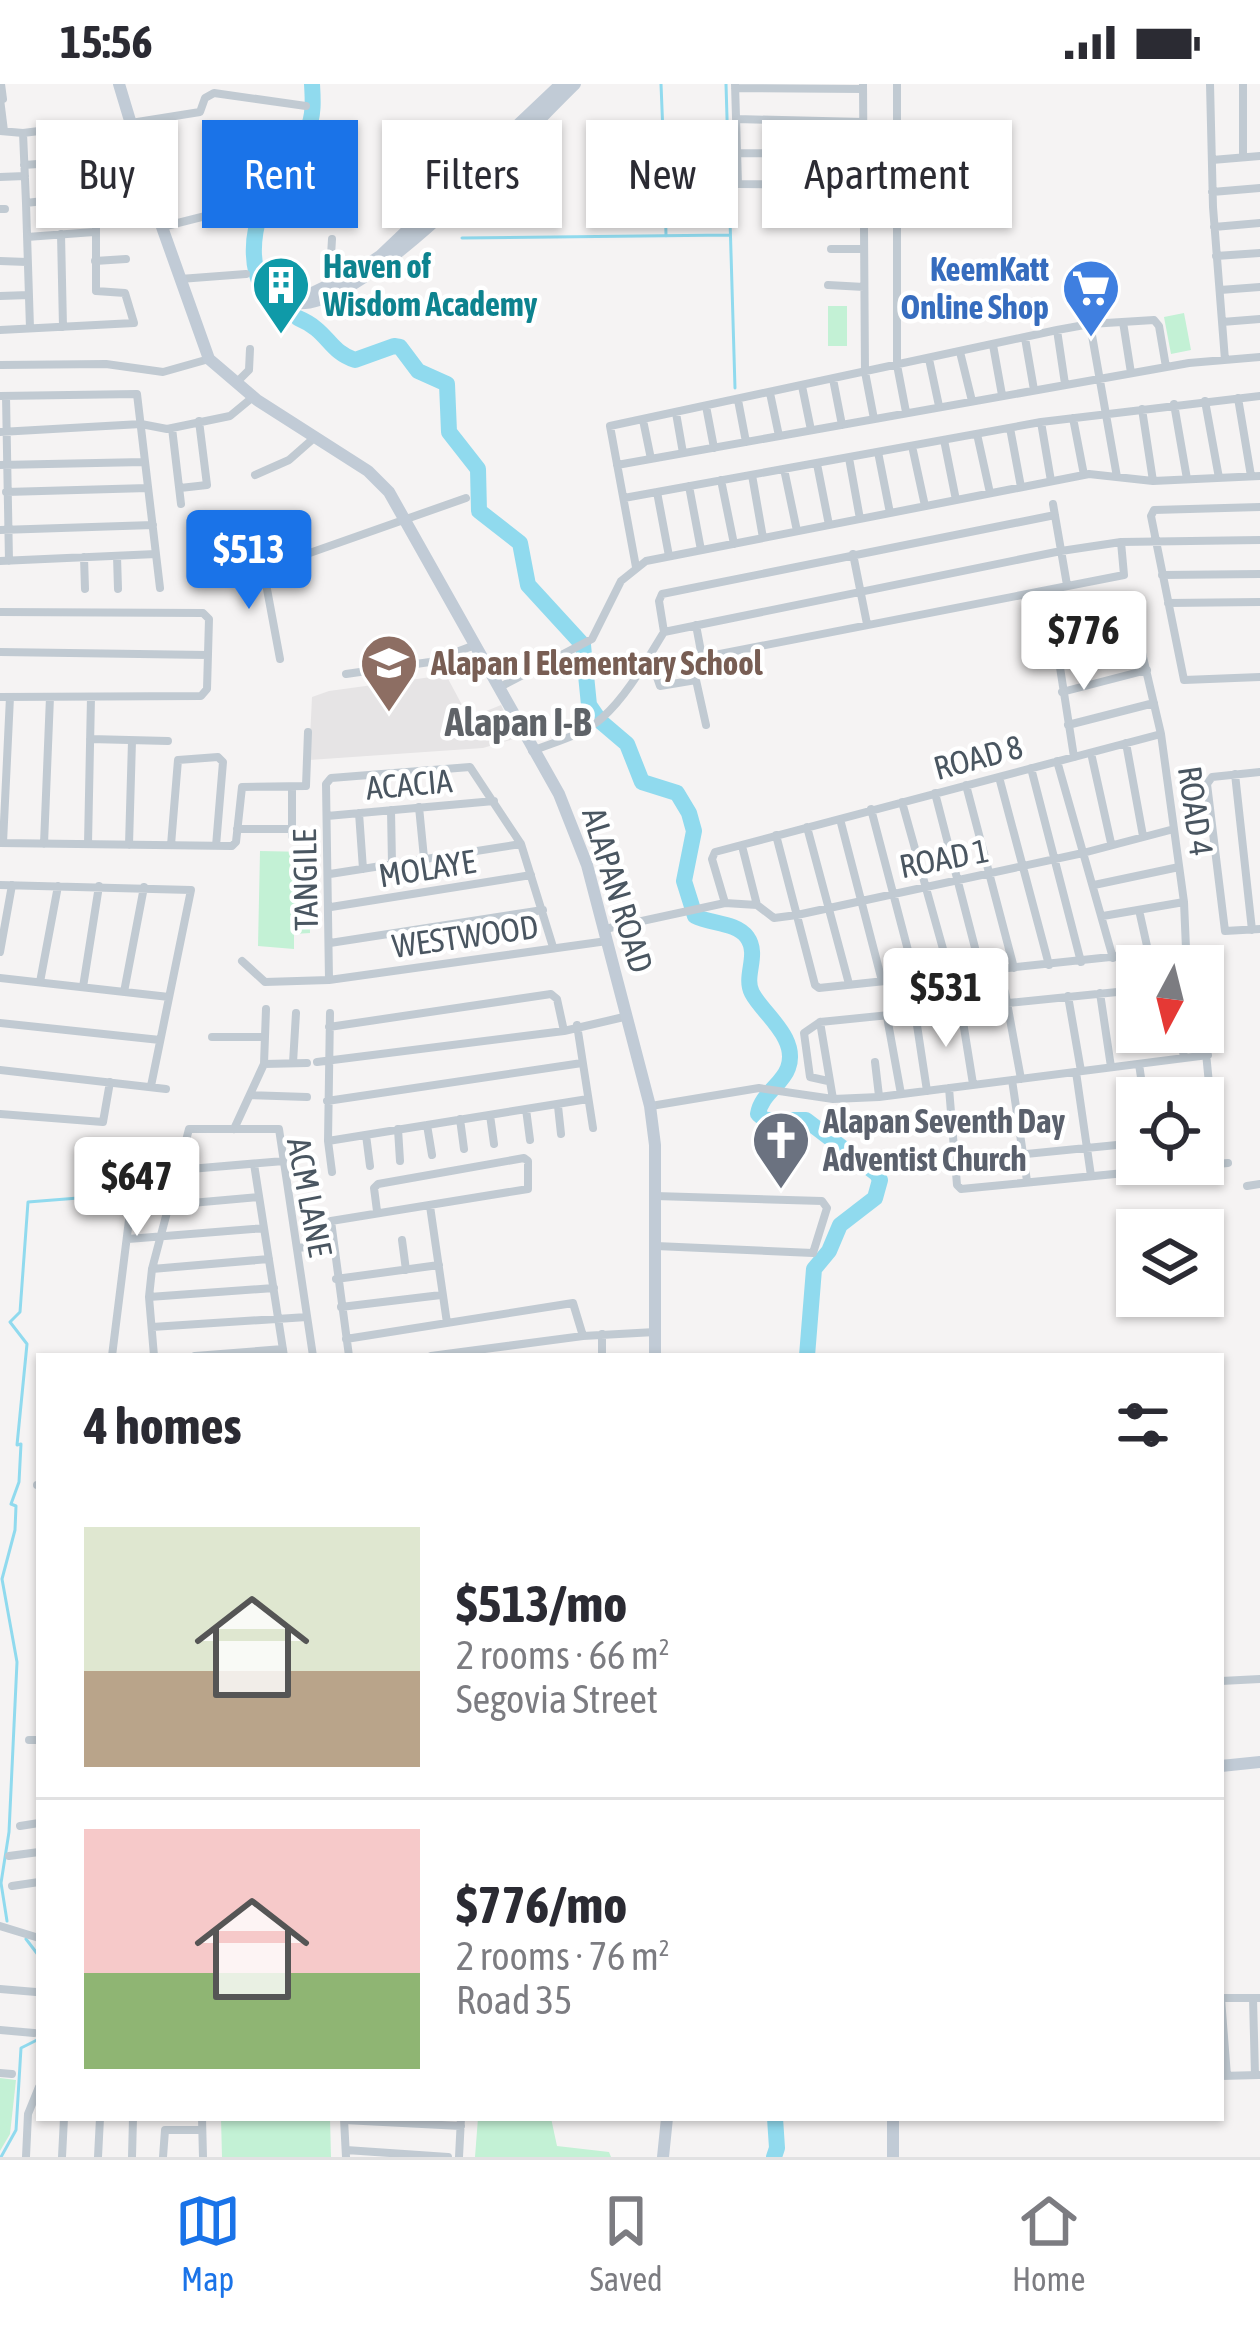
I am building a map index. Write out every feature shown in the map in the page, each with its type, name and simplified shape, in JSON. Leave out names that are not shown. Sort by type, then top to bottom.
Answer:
[{"type":"street","points":[[1,84],[2,131],[9,135],[36,131]]},
{"type":"street","name":"ALAPAN ROAD","points":[[119,84],[130,120]]},
{"type":"street","points":[[293,304],[302,295],[345,278],[398,242],[561,84]]},
{"type":"street","points":[[275,311],[349,287],[386,263],[575,84]]},
{"type":"street","points":[[897,84],[897,120]]},
{"type":"street","points":[[1210,84],[1212,192],[1225,360]]},
{"type":"street","points":[[1243,84],[1243,158]]},
{"type":"street","points":[[778,120],[736,119],[735,86],[863,86],[863,120]]},
{"type":"street","points":[[150,120],[200,112],[205,98],[214,93],[306,106]]},
{"type":"street","points":[[23,133],[30,328]]},
{"type":"street","points":[[1212,160],[1260,156]]},
{"type":"street","points":[[0,177],[36,169]]},
{"type":"street","points":[[1212,192],[1260,188]]},
{"type":"street","points":[[26,203],[36,202]]},
{"type":"street","points":[[1214,227],[1260,223]]},
{"type":"street","points":[[0,330],[134,323],[125,292],[96,291],[97,228]]},
{"type":"street","name":"ALAPAN ROAD","points":[[162,228],[204,360],[368,471],[389,492],[571,819],[607,935],[650,1106],[656,1196],[655,1353]]},
{"type":"street","points":[[864,228],[865,372],[874,419]]},
{"type":"street","points":[[897,228],[897,365],[906,412]]},
{"type":"street","points":[[27,237],[94,232]]},
{"type":"street","points":[[61,234],[63,327]]},
{"type":"street","points":[[332,239],[331,256],[345,278]]},
{"type":"street","points":[[831,249],[864,249]]},
{"type":"street","points":[[1216,256],[1260,254]]},
{"type":"street","points":[[94,261],[126,259]]},
{"type":"street","points":[[0,262],[28,262]]},
{"type":"street","points":[[180,280],[246,274]]},
{"type":"street","points":[[260,274],[270,278],[293,304]]},
{"type":"street","points":[[828,286],[865,287]]},
{"type":"street","points":[[1219,290],[1260,287]]},
{"type":"street","points":[[0,296],[29,295]]},
{"type":"street","points":[[1222,322],[1260,319]]},
{"type":"street","points":[[637,568],[609,427],[1090,324],[1154,320],[1166,367]]},
{"type":"street","points":[[1123,322],[1131,373]]},
{"type":"street","points":[[1090,324],[1117,477]]},
{"type":"street","points":[[1057,330],[1065,384]]},
{"type":"street","points":[[1025,338],[1034,390]]},
{"type":"street","points":[[993,345],[1002,395]]},
{"type":"street","points":[[236,383],[249,370],[250,350]]},
{"type":"street","points":[[960,352],[972,401]]},
{"type":"street","points":[[617,465],[1166,367],[1260,357]]},
{"type":"street","points":[[928,359],[939,406]]},
{"type":"street","points":[[0,365],[106,364],[163,372],[204,360]]},
{"type":"street","points":[[833,379],[842,425]]},
{"type":"street","points":[[802,386],[811,430]]},
{"type":"street","points":[[770,393],[779,436]]},
{"type":"street","points":[[156,554],[4,561],[3,396],[137,394],[144,462],[153,525],[160,588]]},
{"type":"street","points":[[624,498],[1041,422],[1260,396]]},
{"type":"street","points":[[2,432],[140,424],[172,428],[230,416],[253,397]]},
{"type":"street","points":[[498,688],[592,639],[621,581],[646,561],[1084,475],[1153,481],[1256,476],[1238,398]]},
{"type":"street","points":[[738,400],[746,442]]},
{"type":"street","points":[[1205,401],[1219,478]]},
{"type":"street","points":[[1174,404],[1187,479]]},
{"type":"street","points":[[706,406],[714,448]]},
{"type":"street","points":[[1142,410],[1153,481]]},
{"type":"street","points":[[676,413],[683,453]]},
{"type":"street","points":[[1073,418],[1084,475]]},
{"type":"street","points":[[644,420],[651,459]]},
{"type":"street","points":[[179,488],[207,485],[199,421]]},
{"type":"street","points":[[1041,422],[1051,481]]},
{"type":"street","points":[[172,428],[182,504]]},
{"type":"street","points":[[1010,428],[1021,487]]},
{"type":"street","points":[[977,434],[990,493]]},
{"type":"street","points":[[255,475],[289,460],[315,437]]},
{"type":"street","points":[[944,440],[956,500]]},
{"type":"street","points":[[912,446],[925,506]]},
{"type":"street","points":[[878,452],[890,513]]},
{"type":"street","points":[[849,458],[860,519]]},
{"type":"street","points":[[3,465],[144,462]]},
{"type":"street","points":[[817,464],[829,525]]},
{"type":"street","points":[[784,469],[797,531]]},
{"type":"street","points":[[752,474],[764,538]]},
{"type":"street","points":[[721,480],[734,544]]},
{"type":"street","points":[[689,486],[701,550]]},
{"type":"street","points":[[6,492],[148,488]]},
{"type":"street","points":[[657,492],[669,556]]},
{"type":"street","points":[[280,658],[265,570],[466,499]]},
{"type":"street","points":[[1053,504],[1067,585]]},
{"type":"street","points":[[1260,507],[1154,510],[1154,542],[1184,680],[1260,677]]},
{"type":"street","points":[[532,752],[605,716],[664,632],[658,601],[662,594],[1054,515]]},
{"type":"street","points":[[4,530],[153,525]]},
{"type":"street","points":[[664,632],[1061,550],[1121,542],[1260,540]]},
{"type":"street","points":[[684,661],[1124,574],[1121,542]]},
{"type":"street","points":[[853,554],[867,625]]},
{"type":"street","points":[[117,556],[118,589]]},
{"type":"street","points":[[84,557],[86,589]]},
{"type":"street","points":[[1162,575],[1260,574]]},
{"type":"street","points":[[1168,603],[1260,602]]},
{"type":"street","name":"ROAD 4","points":[[1056,659],[1054,629],[1060,623],[1122,608],[1132,610],[1161,734],[1186,945]]},
{"type":"street","points":[[0,612],[207,615],[208,655],[206,694],[5,697],[2,843],[234,844],[242,787],[307,784],[308,732]]},
{"type":"street","points":[[696,625],[702,657]]},
{"type":"street","points":[[1074,757],[1056,659],[1139,638]]},
{"type":"street","points":[[346,674],[430,662],[475,645]]},
{"type":"street","points":[[0,652],[208,655]]},
{"type":"street","points":[[650,655],[660,686],[696,680],[706,725]]},
{"type":"street","points":[[1062,692],[1147,670]]},
{"type":"street","points":[[44,844],[50,697]]},
{"type":"street","points":[[88,844],[91,698]]},
{"type":"street","points":[[1068,725],[1154,703]]},
{"type":"street","name":"ROAD 8","points":[[742,846],[1161,734]]},
{"type":"street","points":[[90,739],[168,741]]},
{"type":"street","points":[[129,844],[132,741]]},
{"type":"street","points":[[1126,743],[1143,836]]},
{"type":"street","points":[[1090,753],[1112,843]]},
{"type":"street","points":[[171,845],[178,760],[218,758],[223,762],[216,846]]},
{"type":"street","points":[[1057,761],[1113,958]]},
{"type":"street","name":"TANGILE","points":[[329,980],[328,780],[470,767],[496,801]]},
{"type":"street","points":[[1030,768],[1081,962]]},
{"type":"street","points":[[1235,774],[1256,929],[1225,931],[1207,784],[1212,777],[1235,774],[1260,772]]},
{"type":"street","points":[[999,776],[1049,965]]},
{"type":"street","points":[[966,785],[1014,968]]},
{"type":"street","points":[[237,829],[292,832],[292,788]]},
{"type":"street","points":[[935,793],[981,971]]},
{"type":"street","points":[[496,801],[521,844],[553,947]]},
{"type":"street","name":"ACACIA","points":[[327,816],[496,801]]},
{"type":"street","points":[[902,802],[950,974]]},
{"type":"street","points":[[419,807],[424,858]]},
{"type":"street","points":[[871,808],[915,977]]},
{"type":"street","points":[[392,810],[392,864]]},
{"type":"street","points":[[359,813],[363,869]]},
{"type":"street","points":[[840,819],[882,981]]},
{"type":"street","points":[[807,827],[849,984]]},
{"type":"street","name":"ROAD 1","points":[[681,911],[725,903],[757,905],[774,918],[797,915],[1174,829]]},
{"type":"street","points":[[776,836],[816,987],[1116,958]]},
{"type":"street","points":[[330,874],[521,844]]},
{"type":"street","points":[[725,903],[712,854],[742,846],[757,905]]},
{"type":"street","points":[[1094,885],[1179,866]]},
{"type":"street","name":"MOLAYE","points":[[331,907],[531,875]]},
{"type":"street","points":[[0,885],[190,890],[151,1086]]},
{"type":"street","points":[[0,952],[12,885]]},
{"type":"street","points":[[40,982],[58,886]]},
{"type":"street","points":[[83,987],[99,886]]},
{"type":"street","points":[[124,992],[144,887]]},
{"type":"street","points":[[1102,916],[1184,902]]},
{"type":"street","points":[[330,943],[543,910]]},
{"type":"street","points":[[1139,910],[1147,945]]},
{"type":"street","name":"WESTWOOD","points":[[242,961],[265,982],[329,980],[553,947],[681,911]]},
{"type":"street","points":[[0,978],[170,998]]},
{"type":"street","points":[[828,1081],[810,1077],[804,1033],[820,1022],[961,1010],[1007,997],[1116,992]]},
{"type":"street","points":[[1100,993],[1112,1067]]},
{"type":"street","points":[[329,1027],[551,994],[557,999],[564,1031]]},
{"type":"street","points":[[1068,996],[1090,1176]]},
{"type":"street","points":[[1007,997],[1027,1181]]},
{"type":"street","points":[[234,1129],[264,1064],[266,1009]]},
{"type":"street","points":[[961,1010],[973,1084]]},
{"type":"street","points":[[915,1012],[927,1090]]},
{"type":"street","points":[[293,1063],[296,1013]]},
{"type":"street","points":[[330,1013],[317,1062],[327,1101],[332,1172]]},
{"type":"street","points":[[264,1064],[317,1062],[564,1031],[628,1016]]},
{"type":"street","points":[[887,1017],[901,1094]]},
{"type":"street","points":[[820,1022],[833,1099]]},
{"type":"street","points":[[0,1023],[160,1040]]},
{"type":"street","points":[[578,1025],[593,1128]]},
{"type":"street","points":[[212,1037],[265,1037]]},
{"type":"street","points":[[1183,1053],[1184,1058]]},
{"type":"street","points":[[650,1106],[759,1088],[833,1099],[901,1094],[1208,1055],[1210,1077]]},
{"type":"street","points":[[875,1062],[879,1096]]},
{"type":"street","points":[[327,1101],[582,1063]]},
{"type":"street","points":[[1139,1064],[1141,1077]]},
{"type":"street","points":[[0,1070],[166,1089]]},
{"type":"street","points":[[0,1114],[103,1122],[110,1082]]},
{"type":"street","points":[[949,1088],[957,1185],[962,1189],[1116,1172]]},
{"type":"street","points":[[250,1095],[307,1097]]},
{"type":"street","points":[[328,1141],[588,1099]]},
{"type":"street","points":[[558,1106],[561,1134]]},
{"type":"street","points":[[526,1109],[530,1140]]},
{"type":"street","points":[[490,1115],[494,1144]]},
{"type":"street","points":[[460,1119],[464,1149]]},
{"type":"street","points":[[428,1124],[431,1155]]},
{"type":"street","name":"ACM LANE","points":[[178,1170],[189,1129],[279,1129],[313,1353]]},
{"type":"street","points":[[398,1129],[400,1161]]},
{"type":"street","points":[[366,1135],[370,1166]]},
{"type":"street","points":[[955,1161],[1116,1146]]},
{"type":"street","points":[[154,1353],[149,1297],[152,1268],[178,1170],[284,1161]]},
{"type":"street","points":[[348,1353],[330,1227],[334,1219],[528,1189],[528,1161],[378,1184],[374,1188],[377,1211]]},
{"type":"street","points":[[254,1164],[283,1352]]},
{"type":"street","points":[[1247,1186],[1260,1184]]},
{"type":"street","points":[[656,1196],[822,1201],[827,1208],[813,1253],[656,1246]]},
{"type":"street","points":[[169,1205],[259,1197]]},
{"type":"street","points":[[112,1353],[131,1204]]},
{"type":"street","points":[[430,1206],[447,1323]]},
{"type":"street","points":[[128,1239],[264,1228]]},
{"type":"street","points":[[402,1240],[406,1270]]},
{"type":"street","points":[[297,1248],[332,1244]]},
{"type":"street","points":[[152,1268],[269,1259]]},
{"type":"street","points":[[336,1280],[439,1265]]},
{"type":"street","points":[[149,1297],[274,1288]]},
{"type":"street","points":[[341,1306],[441,1295]]},
{"type":"street","points":[[346,1339],[573,1303],[583,1336]]},
{"type":"street","points":[[152,1327],[307,1317]]},
{"type":"street","points":[[454,1353],[655,1331]]},
{"type":"street","points":[[602,1334],[602,1353]]},
{"type":"street","points":[[1224,1681],[1260,1679]]},
{"type":"street","points":[[1224,1766],[1260,1762]]},
{"type":"street","points":[[20,1826],[36,1823]]},
{"type":"street","points":[[9,1856],[36,1852]]},
{"type":"street","points":[[12,1886],[36,1882]]},
{"type":"street","points":[[0,1926],[36,1937]]},
{"type":"street","points":[[0,1989],[36,1992]]},
{"type":"street","points":[[1224,1997],[1256,1998],[1258,2075],[1224,2076]]},
{"type":"street","points":[[0,2030],[34,2033]]},
{"type":"street","points":[[0,2072],[12,2074]]},
{"type":"street","points":[[26,2157],[28,2114],[36,2094]]},
{"type":"street","points":[[62,2157],[64,2121]]},
{"type":"street","points":[[98,2157],[100,2121]]},
{"type":"street","points":[[131,2157],[133,2121]]},
{"type":"street","points":[[202,2121],[202,2157]]},
{"type":"street","points":[[344,2121],[346,2154],[448,2157]]},
{"type":"street","points":[[422,2121],[461,2122],[459,2157]]},
{"type":"street","points":[[663,2157],[667,2121]]},
{"type":"street","points":[[892,2121],[893,2157]]},
{"type":"street","points":[[163,2157],[165,2130],[202,2130]]},
{"type":"shaded area","name":"Alapan I Elementary School","points":[[446,675],[469,718],[501,705],[517,738],[483,748],[309,760],[312,697]]},
{"type":"green space","points":[[828,306],[847,306],[847,346],[828,346]]},
{"type":"green space","points":[[1184,313],[1191,350],[1171,354],[1164,317]]},
{"type":"green space","points":[[260,851],[309,852],[310,933],[294,934],[294,949],[258,946]]},
{"type":"green space","points":[[0,2078],[16,2080],[10,2134],[0,2151]]},
{"type":"green space","points":[[221,2121],[330,2121],[331,2157],[222,2157]]},
{"type":"green space","points":[[478,2121],[552,2121],[557,2146],[609,2152],[611,2157],[475,2157]]},
{"type":"waterway","points":[[267,298],[255,266],[255,234],[271,186],[309,125],[312,84]]},
{"type":"waterway","points":[[661,84],[662,120]]},
{"type":"waterway","points":[[726,84],[735,388]]},
{"type":"waterway","points":[[666,228],[666,236]]},
{"type":"waterway","points":[[462,238],[730,235]]},
{"type":"waterway","points":[[298,318],[355,360],[400,347],[418,371],[447,384],[449,432],[478,469],[479,511],[520,543],[528,585],[583,645],[589,705],[627,744],[642,782],[677,793],[689,813],[694,831],[684,881],[695,916],[736,929],[751,944],[752,993],[784,1037],[790,1057],[785,1074],[758,1114],[765,1120],[806,1120],[880,1180],[875,1198],[840,1225],[829,1251],[814,1269],[807,1353]]},
{"type":"waterway","points":[[7,1921],[1,1883],[9,1832],[17,1662],[2,1579],[15,1530],[16,1506],[11,1504],[19,1482],[21,1444],[17,1445],[27,1344],[10,1322],[20,1312],[28,1202],[116,1195],[122,1152]]},
{"type":"waterway","points":[[26,1939],[36,1952]]},
{"type":"waterway","points":[[1,2157],[16,2130],[21,2048],[36,2040]]},
{"type":"waterway","points":[[774,2157],[775,2121]]},
{"type":"place","name":"Haven of Wisdom Academy","points":[[281,336]]},
{"type":"place","name":"KeemKatt Online Shop","points":[[1091,339]]},
{"type":"place","name":"Alapan I Elementary School","points":[[389,714]]},
{"type":"place","name":"Alapan Seventh Day Adventist Church","points":[[781,1191]]},
{"type":"district","name":"Alapan I-B","points":[[518,722]]}]
